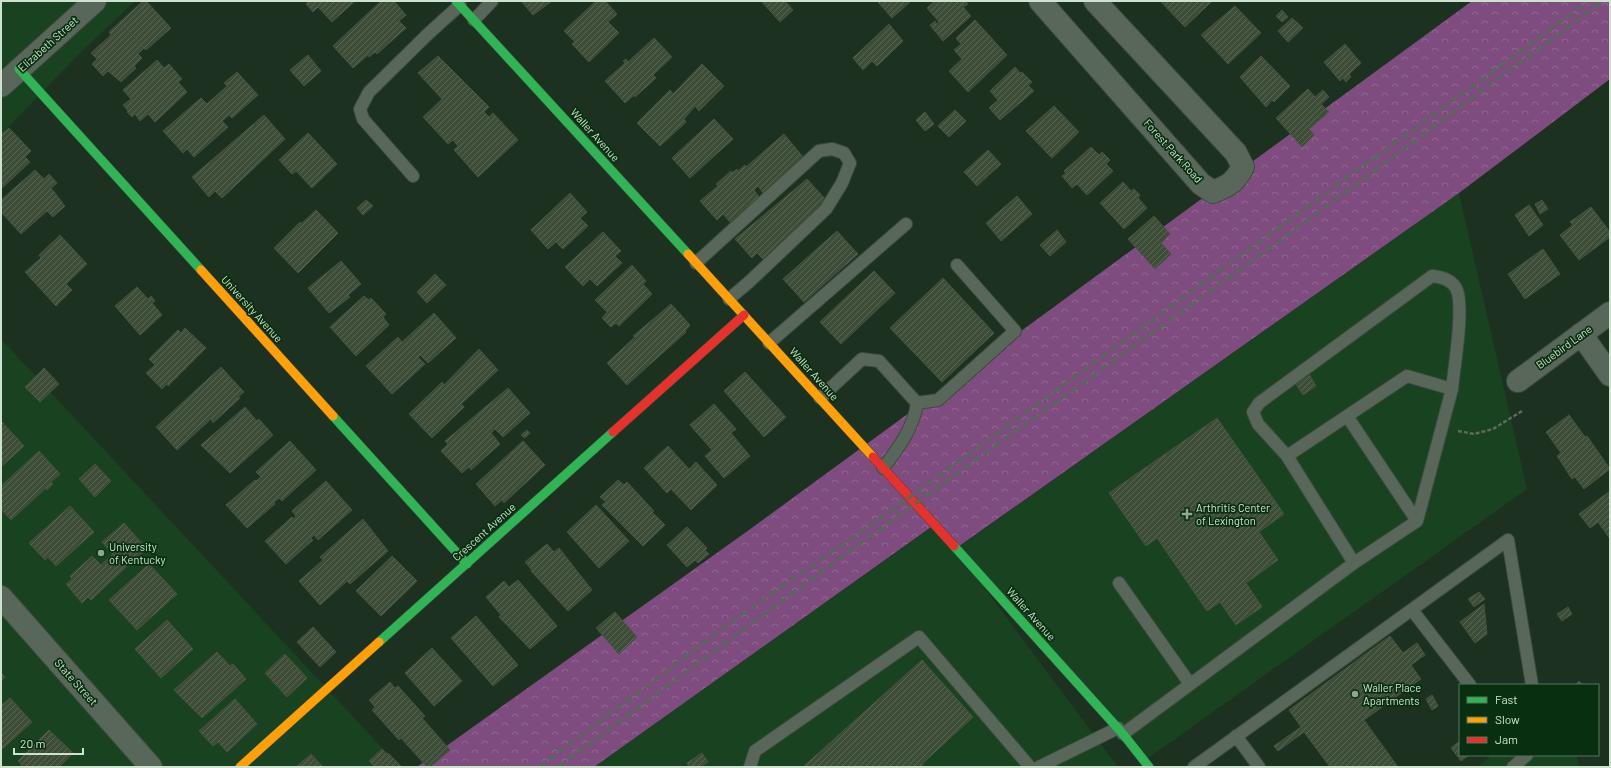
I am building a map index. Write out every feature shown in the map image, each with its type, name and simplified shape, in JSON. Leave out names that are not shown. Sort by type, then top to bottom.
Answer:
[{"type":"street","name":"Elizabeth Street","points":[[1,86],[95,1]]},
{"type":"street","name":"Forest Park Road","points":[[1040,1],[1201,184],[1213,192],[1229,186],[1236,180],[1243,167],[1236,153],[1095,1]]},
{"type":"street","name":"Waller Avenue","points":[[458,3],[820,398],[1120,731],[1149,767]]},
{"type":"street","name":"University Avenue","points":[[19,70],[467,564]]},
{"type":"street","name":"Bluebird Lane","points":[[1518,381],[1610,313]]},
{"type":"street","name":"Crescent Avenue","points":[[240,767],[744,314]]},
{"type":"street","points":[[1581,334],[1610,375]]},
{"type":"street","name":"State Street","points":[[1,597],[151,767]]},
{"type":"lane","points":[[474,20],[492,1]]},
{"type":"lane","points":[[413,176],[362,119],[360,108],[369,92],[458,3]]},
{"type":"lane","points":[[696,263],[819,151],[832,148],[844,154],[850,163],[842,183],[826,209],[729,299]]},
{"type":"lane","points":[[769,343],[906,224]]},
{"type":"lane","points":[[917,402],[938,400],[1015,331],[957,265]]},
{"type":"lane","points":[[1039,767],[1120,731],[1190,684],[1354,563],[1417,521],[1452,389],[1460,313],[1456,288],[1444,277],[1432,276],[1258,403],[1253,412],[1258,424],[1288,456],[1354,563]]},
{"type":"lane","points":[[820,398],[862,359],[879,361],[917,402],[916,413],[899,448],[883,468]]},
{"type":"lane","points":[[1288,456],[1407,376],[1452,389]]},
{"type":"lane","points":[[1347,416],[1417,521]]},
{"type":"lane","points":[[1194,767],[1508,540],[1532,684]]},
{"type":"lane","points":[[1119,583],[1190,684]]},
{"type":"lane","points":[[1412,610],[1469,684]]},
{"type":"lane","points":[[750,767],[755,751],[919,637],[1030,767]]},
{"type":"lane","points":[[1236,736],[1259,767]]},
{"type":"lane","points":[[1513,767],[1527,756]]},
{"type":"path","points":[[1474,434],[1493,429],[1522,411]]},
{"type":"shaded area","points":[[1,1],[135,1],[79,54],[1,135]]},
{"type":"shaded area","points":[[1459,193],[1527,489],[1144,761],[960,555],[1118,767],[594,767],[935,525],[956,549]]},
{"type":"shaded area","name":"University of Kentucky","points":[[1,339],[400,767],[1,767]]},
{"type":"shaded area","points":[[1491,756],[1577,756],[1579,767],[1477,767]]},
{"type":"green space","points":[[1472,1],[1610,1],[1610,79],[1459,193],[955,549],[934,525],[594,767],[417,767],[749,530]]},
{"type":"building","points":[[143,1],[146,1],[171,28],[146,50],[120,22]]},
{"type":"building","points":[[309,1],[355,1],[332,22],[318,7],[313,12],[306,4]]},
{"type":"building","points":[[381,1],[394,1],[406,15],[399,21],[406,28],[377,54],[375,52],[369,57],[368,55],[353,68],[333,46]]},
{"type":"building","points":[[521,1],[552,1],[533,15]]},
{"type":"building","points":[[596,1],[605,1],[617,14],[608,22],[619,33],[589,62],[572,44],[575,42],[564,31]]},
{"type":"building","points":[[761,1],[785,1],[793,10],[780,22]]},
{"type":"building","points":[[877,1],[911,1],[892,18]]},
{"type":"building","points":[[935,1],[965,1],[968,4],[963,7],[971,16],[943,41],[930,25],[935,21],[937,24],[939,22],[927,8]]},
{"type":"building","points":[[1212,1],[1185,27],[1161,2]]},
{"type":"building","points":[[1235,6],[1261,33],[1228,64],[1201,35]]},
{"type":"building","points":[[1282,10],[1288,17],[1282,22],[1276,16]]},
{"type":"building","points":[[1292,18],[1303,28],[1288,42],[1278,31]]},
{"type":"building","points":[[975,20],[1007,55],[968,92],[949,71],[962,59],[954,50],[961,44],[956,38]]},
{"type":"building","points":[[120,22],[144,48],[138,54],[142,58],[134,66],[136,68],[121,82],[108,71],[103,76],[92,64],[97,59],[91,53],[111,35],[109,32]]},
{"type":"building","points":[[889,24],[903,41],[877,66],[872,61],[863,70],[853,58]]},
{"type":"building","points":[[654,38],[672,57],[653,75],[656,78],[635,97],[634,95],[625,103],[605,81],[625,63],[623,61],[626,59],[628,62]]},
{"type":"building","points":[[1345,44],[1361,63],[1349,74],[1351,77],[1346,82],[1343,78],[1340,81],[1324,62]]},
{"type":"building","points":[[308,55],[321,71],[304,86],[290,70]]},
{"type":"building","points":[[438,56],[489,107],[484,112],[489,117],[493,113],[518,140],[478,177],[454,150],[458,146],[453,140],[448,144],[423,117],[442,99],[418,73]]},
{"type":"building","points":[[1261,56],[1290,86],[1274,102],[1272,100],[1266,107],[1240,77]]},
{"type":"building","points":[[157,60],[164,68],[169,64],[182,79],[178,82],[187,92],[155,122],[148,114],[140,121],[135,114],[132,117],[123,105],[131,99],[123,90]]},
{"type":"building","points":[[702,64],[724,86],[699,111],[695,106],[684,119],[686,122],[660,146],[637,123],[670,90],[673,94]]},
{"type":"building","points":[[1015,67],[1032,82],[1028,85],[1034,91],[1000,120],[989,108],[998,100],[990,91]]},
{"type":"building","points":[[237,72],[258,95],[232,118],[229,115],[222,121],[228,127],[194,157],[187,149],[183,153],[163,131],[201,98],[207,104],[227,86],[224,83]]},
{"type":"building","points":[[1308,89],[1315,97],[1323,90],[1329,97],[1321,104],[1329,112],[1309,129],[1314,135],[1302,147],[1276,118]]},
{"type":"building","points":[[1054,106],[1079,132],[1052,158],[1026,131]]},
{"type":"building","points":[[955,110],[966,121],[949,137],[938,126]]},
{"type":"building","points":[[925,112],[934,124],[925,131],[916,120]]},
{"type":"building","points":[[264,115],[285,139],[222,198],[215,191],[209,197],[192,177]]},
{"type":"building","points":[[714,119],[733,139],[690,178],[672,158]]},
{"type":"building","points":[[9,128],[31,151],[25,157],[30,162],[1,189],[1,131],[3,133]]},
{"type":"building","points":[[308,133],[337,164],[312,188],[296,171],[292,174],[279,160]]},
{"type":"building","points":[[784,134],[804,158],[763,193],[758,186],[754,190],[759,197],[730,222],[723,214],[717,220],[700,201],[718,186],[716,184],[731,171],[732,173],[737,169],[738,171],[745,165],[746,167]]},
{"type":"building","points":[[1091,147],[1099,155],[1102,152],[1110,160],[1106,164],[1113,171],[1087,195],[1077,184],[1072,188],[1062,176],[1066,173],[1064,171]]},
{"type":"building","points":[[988,150],[1001,164],[977,186],[964,172]]},
{"type":"building","points":[[35,170],[44,179],[49,174],[57,183],[51,188],[65,206],[53,217],[47,211],[21,234],[1,212],[1,200]]},
{"type":"building","points":[[807,179],[827,201],[792,232],[794,235],[765,261],[757,253],[752,258],[735,239]]},
{"type":"building","points":[[1123,182],[1131,191],[1134,189],[1140,195],[1138,198],[1147,208],[1124,229],[1100,203]]},
{"type":"building","points":[[570,193],[587,212],[580,218],[588,226],[563,249],[556,242],[548,249],[531,230]]},
{"type":"building","points":[[1017,196],[1032,214],[1001,241],[986,223]]},
{"type":"building","points":[[366,200],[373,206],[363,215],[357,208]]},
{"type":"building","points":[[1542,200],[1548,209],[1540,214],[1535,204]]},
{"type":"building","points":[[1529,205],[1543,225],[1529,236],[1515,215]]},
{"type":"building","points":[[1591,207],[1610,232],[1610,237],[1579,260],[1560,235],[1573,225],[1570,222]]},
{"type":"building","points":[[316,210],[338,233],[298,273],[274,248],[300,222],[301,224]]},
{"type":"building","points":[[1154,216],[1170,234],[1161,243],[1171,254],[1155,269],[1128,239]]},
{"type":"building","points":[[1057,230],[1066,242],[1050,256],[1040,245]]},
{"type":"building","points":[[837,231],[858,254],[804,302],[783,279]]},
{"type":"building","points":[[603,232],[621,251],[615,256],[622,263],[597,286],[590,279],[583,286],[565,267]]},
{"type":"building","points":[[60,235],[87,264],[66,284],[72,290],[56,306],[25,272],[41,258],[39,255]]},
{"type":"building","points":[[1543,249],[1560,274],[1525,299],[1508,274]]},
{"type":"building","points":[[341,261],[361,284],[348,295],[350,297],[329,313],[308,288]]},
{"type":"building","points":[[632,265],[646,281],[643,284],[652,294],[619,326],[616,323],[611,327],[602,318],[607,312],[595,300]]},
{"type":"building","points":[[874,271],[895,293],[841,344],[820,322]]},
{"type":"building","points":[[435,274],[446,285],[427,303],[417,292]]},
{"type":"building","points":[[943,278],[994,333],[942,382],[890,328]]},
{"type":"building","points":[[137,287],[148,299],[151,296],[155,301],[152,303],[162,315],[140,335],[115,306]]},
{"type":"building","points":[[364,296],[369,300],[371,298],[386,314],[383,317],[389,325],[356,356],[330,327]]},
{"type":"building","points":[[671,304],[690,325],[685,331],[686,332],[627,385],[607,363],[635,337],[633,336]]},
{"type":"building","points":[[434,313],[456,338],[428,363],[420,355],[418,357],[425,364],[392,394],[366,366],[398,337],[402,342]]},
{"type":"building","points":[[185,328],[206,348],[168,386],[167,384],[162,389],[146,373],[155,365],[149,359],[178,330],[181,333]]},
{"type":"building","points":[[479,349],[498,370],[461,404],[464,407],[432,438],[409,414],[442,382],[444,385]]},
{"type":"building","points":[[221,367],[244,392],[238,397],[240,398],[213,423],[211,419],[177,450],[156,427]]},
{"type":"building","points":[[44,368],[59,384],[40,402],[25,387]]},
{"type":"building","points":[[745,372],[786,417],[764,437],[724,391]]},
{"type":"building","points":[[1308,372],[1316,386],[1303,395],[1294,381]]},
{"type":"building","points":[[508,388],[530,413],[503,437],[495,429],[491,433],[500,444],[471,470],[469,467],[462,473],[441,451],[448,444],[445,441]]},
{"type":"building","points":[[714,404],[736,429],[731,433],[750,456],[724,478],[705,456],[712,450],[690,425]]},
{"type":"building","points":[[245,407],[257,421],[259,419],[273,435],[230,473],[201,445]]},
{"type":"building","points":[[1569,415],[1585,437],[1587,436],[1610,469],[1584,489],[1575,477],[1572,479],[1557,456],[1561,453],[1546,432]]},
{"type":"building","points":[[1217,418],[1284,514],[1259,532],[1278,560],[1246,583],[1262,607],[1236,625],[1220,602],[1207,611],[1157,538],[1146,546],[1109,493]]},
{"type":"building","points":[[2,422],[24,446],[1,467],[1,424]]},
{"type":"building","points":[[527,430],[530,433],[525,438],[521,435]]},
{"type":"building","points":[[290,441],[316,470],[282,501],[279,498],[274,502],[275,504],[247,528],[226,505],[255,480],[256,481],[261,477],[256,472]]},
{"type":"building","points":[[523,441],[545,465],[504,503],[502,500],[495,506],[476,484]]},
{"type":"building","points":[[668,446],[689,469],[696,462],[717,485],[691,510],[671,489],[667,493],[644,468]]},
{"type":"building","points":[[39,451],[60,474],[51,482],[53,484],[47,490],[46,488],[11,520],[1,509],[1,486]]},
{"type":"building","points":[[95,464],[111,481],[95,497],[79,479]]},
{"type":"building","points":[[618,480],[624,485],[627,482],[665,525],[643,546],[602,505],[606,502],[600,497]]},
{"type":"building","points":[[326,481],[352,510],[318,540],[314,535],[311,538],[313,540],[286,564],[265,541],[292,517],[294,519],[296,516],[292,511]]},
{"type":"building","points":[[1610,491],[1610,539],[1598,522],[1590,528],[1579,514]]},
{"type":"building","points":[[596,505],[629,541],[599,568],[567,532]]},
{"type":"building","points":[[70,506],[94,532],[56,566],[48,557],[45,560],[29,543]]},
{"type":"building","points":[[363,519],[388,551],[350,584],[347,581],[320,605],[299,581],[323,560],[320,557]]},
{"type":"building","points":[[124,523],[147,549],[125,568],[102,542]]},
{"type":"building","points":[[687,527],[707,548],[705,550],[709,554],[698,563],[695,560],[687,567],[667,545]]},
{"type":"building","points":[[547,544],[554,552],[559,548],[592,590],[568,611],[531,571],[532,570],[525,562]]},
{"type":"building","points":[[113,554],[125,568],[91,600],[88,597],[82,603],[66,584],[72,579],[70,576],[92,556],[101,565]]},
{"type":"building","points":[[392,556],[417,581],[381,616],[356,591]]},
{"type":"building","points":[[149,564],[177,594],[137,630],[109,600]]},
{"type":"building","points":[[518,580],[557,626],[530,649],[499,617],[501,615],[486,597],[504,581],[509,587]]},
{"type":"building","points":[[1479,592],[1485,599],[1474,607],[1468,599]]},
{"type":"building","points":[[1484,604],[1487,634],[1475,643],[1460,622]]},
{"type":"building","points":[[1568,607],[1572,614],[1562,621],[1557,614]]},
{"type":"building","points":[[615,612],[637,637],[619,654],[596,628]]},
{"type":"building","points":[[476,616],[518,665],[493,686],[451,638]]},
{"type":"building","points":[[167,620],[193,649],[161,678],[135,649]]},
{"type":"building","points":[[313,627],[336,652],[320,667],[297,642]]},
{"type":"building","name":"Waller Place Apartments","points":[[1390,636],[1403,653],[1417,643],[1425,655],[1411,665],[1421,679],[1364,720],[1398,767],[1330,767],[1304,732],[1278,751],[1274,746],[1301,727],[1289,710]]},
{"type":"building","points":[[432,648],[462,681],[434,706],[405,673]]},
{"type":"building","points":[[217,652],[230,666],[233,664],[246,679],[202,718],[174,690]]},
{"type":"building","points":[[285,654],[307,678],[287,697],[265,673]]},
{"type":"building","points":[[922,660],[973,717],[922,764],[924,767],[803,767]]},
{"type":"building","points":[[1,673],[5,677],[1,681]]},
{"type":"building","points":[[390,682],[395,688],[398,686],[425,716],[422,718],[450,750],[430,767],[427,767],[401,738],[399,740],[372,710],[375,707],[369,700]]},
{"type":"building","points":[[1432,695],[1438,706],[1432,710],[1426,699]]},
{"type":"building","points":[[10,698],[32,722],[1,750],[1,706]]},
{"type":"building","points":[[235,699],[257,724],[227,752],[218,742],[213,746],[199,731]]},
{"type":"building","points":[[49,730],[73,753],[59,767],[19,767],[22,765],[18,761]]},
{"type":"building","points":[[1459,742],[1459,756],[1468,756],[1461,761],[1451,748]]},
{"type":"building","points":[[382,749],[402,767],[373,767],[374,766],[369,761]]},
{"type":"building","points":[[702,753],[708,762],[700,767],[689,767],[687,763]]},
{"type":"building","points":[[311,754],[323,767],[296,767]]},
{"type":"railway","points":[[539,767],[737,618],[910,497],[1589,1]]},
{"type":"railway","points":[[558,767],[844,555],[1285,237],[1603,1]]},
{"type":"traffic: fast","points":[[456,1],[688,254]]},
{"type":"traffic: fast","points":[[19,69],[201,270]]},
{"type":"traffic: fast","points":[[333,416],[467,564]]},
{"type":"traffic: fast","points":[[379,642],[613,432]]},
{"type":"traffic: fast","points":[[954,546],[1123,734],[1149,767]]},
{"type":"traffic: slow","points":[[688,254],[873,457]]},
{"type":"traffic: slow","points":[[201,270],[333,416]]},
{"type":"traffic: slow","points":[[240,767],[379,642]]},
{"type":"traffic: jam","points":[[613,432],[744,315]]},
{"type":"traffic: jam","points":[[873,457],[954,546]]},
{"type":"place","name":"Arthritis Center of Lexington","points":[[1187,514]]},
{"type":"place","name":"University of Kentucky","points":[[101,553]]},
{"type":"place","name":"Waller Place Apartments","points":[[1355,694]]}]
